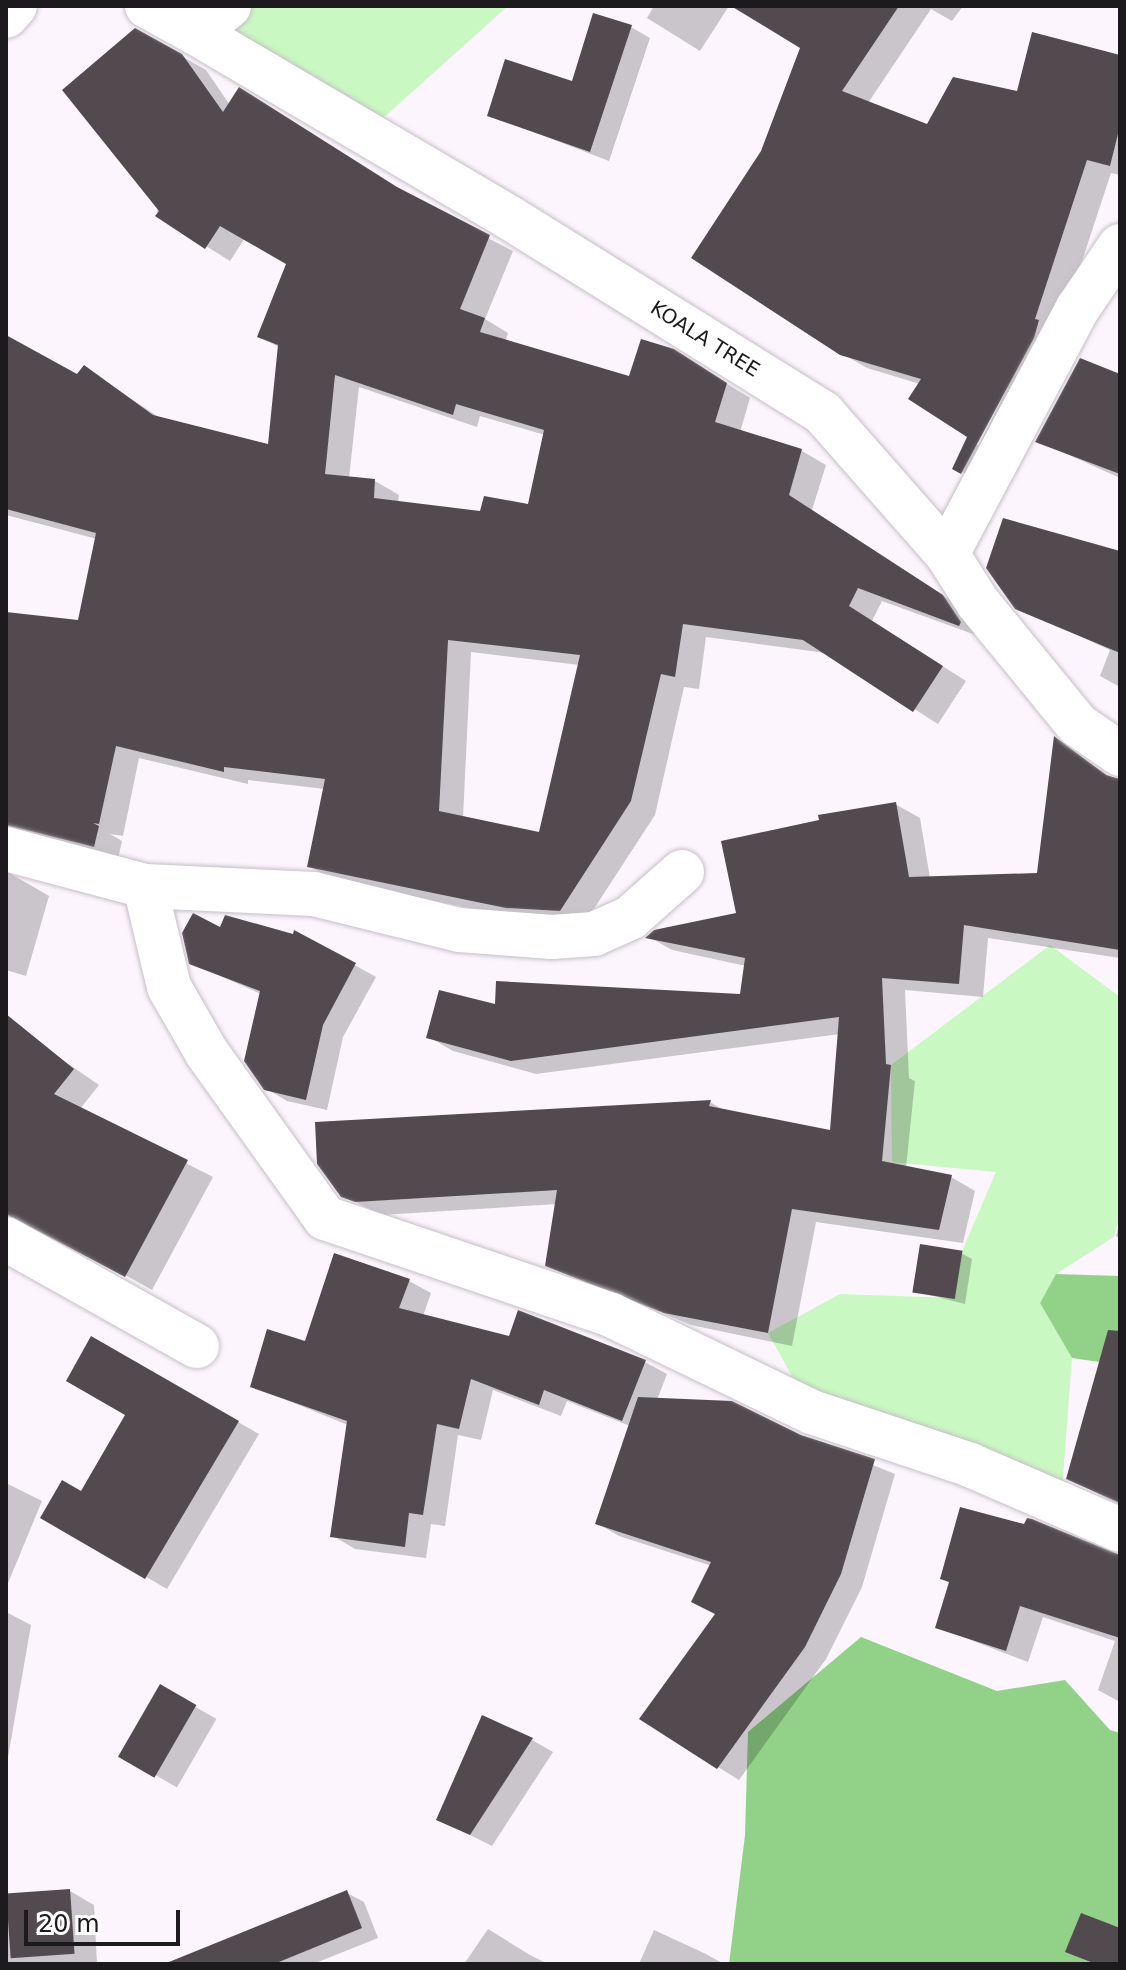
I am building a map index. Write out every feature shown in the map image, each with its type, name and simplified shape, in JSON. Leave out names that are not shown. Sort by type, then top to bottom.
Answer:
[{"type":"street","points":[[6,16],[15,6]]},
{"type":"street","name":"KOALA TREE","points":[[147,6],[510,218],[823,413],[947,554],[978,603],[1078,725],[1120,754]]},
{"type":"street","points":[[196,33],[229,6]]},
{"type":"street","points":[[947,554],[1078,308],[1120,246]]},
{"type":"street","points":[[6,849],[145,886],[313,894],[459,930],[552,937],[594,934],[630,918],[682,872]]},
{"type":"street","points":[[145,886],[169,987],[207,1053],[325,1218],[611,1315],[812,1412],[970,1465],[1120,1530]]},
{"type":"street","points":[[6,1239],[197,1346]]},
{"type":"green space","points":[[233,6],[508,6],[371,129],[213,20]]},
{"type":"green space","points":[[1050,945],[1120,997],[1120,1214],[1114,1237],[1056,1274],[1040,1303],[1072,1358],[1062,1491],[812,1412],[768,1333],[840,1294],[955,1298],[962,1251],[996,1172],[892,1162],[891,1065]]},
{"type":"green space","points":[[1056,1274],[1120,1276],[1120,1365],[1072,1358],[1040,1303]]},
{"type":"green space","points":[[861,1637],[997,1691],[1065,1680],[1110,1730],[1120,1733],[1120,1964],[729,1964],[745,1835],[748,1732]]},
{"type":"building","points":[[731,6],[899,6],[842,91],[927,124],[953,77],[1017,91],[1032,32],[1120,55],[1120,126],[1110,166],[1087,160],[1035,319],[1039,320],[1034,338],[961,474],[952,469],[967,437],[908,399],[921,379],[840,355],[691,258],[761,151],[800,48]]},
{"type":"building","points":[[593,13],[632,25],[590,152],[487,116],[505,59],[572,81]]},
{"type":"building","points":[[135,28],[182,54],[223,112],[239,87],[397,187],[490,235],[460,309],[485,318],[480,332],[629,376],[641,339],[674,349],[727,383],[715,422],[802,449],[789,495],[943,595],[961,622],[959,626],[858,588],[849,606],[943,666],[913,712],[803,640],[683,624],[675,677],[661,674],[631,801],[560,911],[506,908],[307,867],[325,779],[224,767],[224,772],[116,746],[99,824],[93,823],[99,826],[94,847],[6,825],[6,612],[78,620],[96,533],[6,509],[6,335],[77,374],[84,365],[153,415],[268,444],[278,345],[257,337],[286,264],[220,226],[205,249],[155,216],[159,211],[62,90]],"holes":[[[335,375],[453,415],[456,404],[544,430],[528,504],[484,496],[480,511],[374,498],[375,479],[325,474]],[[448,640],[580,655],[539,832],[439,811]]]},
{"type":"building","points":[[1080,358],[1120,374],[1120,474],[1035,442]]},
{"type":"building","points":[[1003,518],[1120,551],[1120,653],[1015,609],[986,568]]},
{"type":"building","points":[[1054,736],[1106,775],[1120,779],[1120,950],[964,925],[959,984],[882,978],[886,1064],[891,1065],[882,1161],[952,1175],[939,1230],[792,1209],[768,1333],[664,1313],[545,1266],[557,1190],[355,1202],[341,1197],[317,1164],[315,1122],[711,1100],[709,1106],[830,1130],[839,1017],[511,1061],[426,1038],[439,990],[495,1004],[496,981],[740,994],[745,958],[645,938],[654,930],[736,913],[721,841],[819,820],[818,815],[896,802],[909,877],[1037,873]]},
{"type":"building","points":[[193,913],[220,927],[225,915],[293,934],[294,930],[356,963],[323,1025],[306,1100],[264,1090],[244,1061],[260,991],[189,964],[182,933]]},
{"type":"building","points":[[6,1014],[74,1069],[54,1094],[188,1160],[125,1277],[6,1214]]},
{"type":"building","points":[[920,1244],[962,1251],[955,1299],[912,1292]]},
{"type":"building","points":[[334,1253],[410,1279],[399,1308],[509,1336],[518,1310],[646,1360],[622,1421],[544,1390],[539,1405],[471,1379],[459,1429],[437,1424],[423,1515],[409,1513],[405,1547],[330,1537],[347,1421],[250,1387],[267,1329],[305,1341]]},
{"type":"building","points":[[1108,1330],[1120,1331],[1120,1503],[1066,1479]]},
{"type":"building","points":[[91,1336],[239,1421],[145,1579],[40,1518],[62,1480],[81,1491],[125,1415],[66,1381]]},
{"type":"building","points":[[638,1397],[732,1401],[801,1435],[875,1459],[841,1574],[805,1647],[717,1769],[639,1719],[715,1614],[691,1602],[711,1562],[595,1524]]},
{"type":"building","points":[[960,1507],[1024,1524],[1027,1518],[1032,1519],[1120,1555],[1120,1638],[1020,1606],[1006,1651],[935,1628],[949,1582],[940,1579]]},
{"type":"building","points":[[160,1684],[196,1705],[154,1778],[118,1757]]},
{"type":"building","points":[[482,1715],[533,1738],[470,1835],[436,1820]]},
{"type":"building","points":[[70,1889],[75,1954],[11,1958],[6,1893]]},
{"type":"building","points":[[347,1890],[362,1928],[274,1964],[164,1964]]},
{"type":"building","points":[[1081,1913],[1120,1928],[1120,1964],[1096,1964],[1065,1952]]}]
